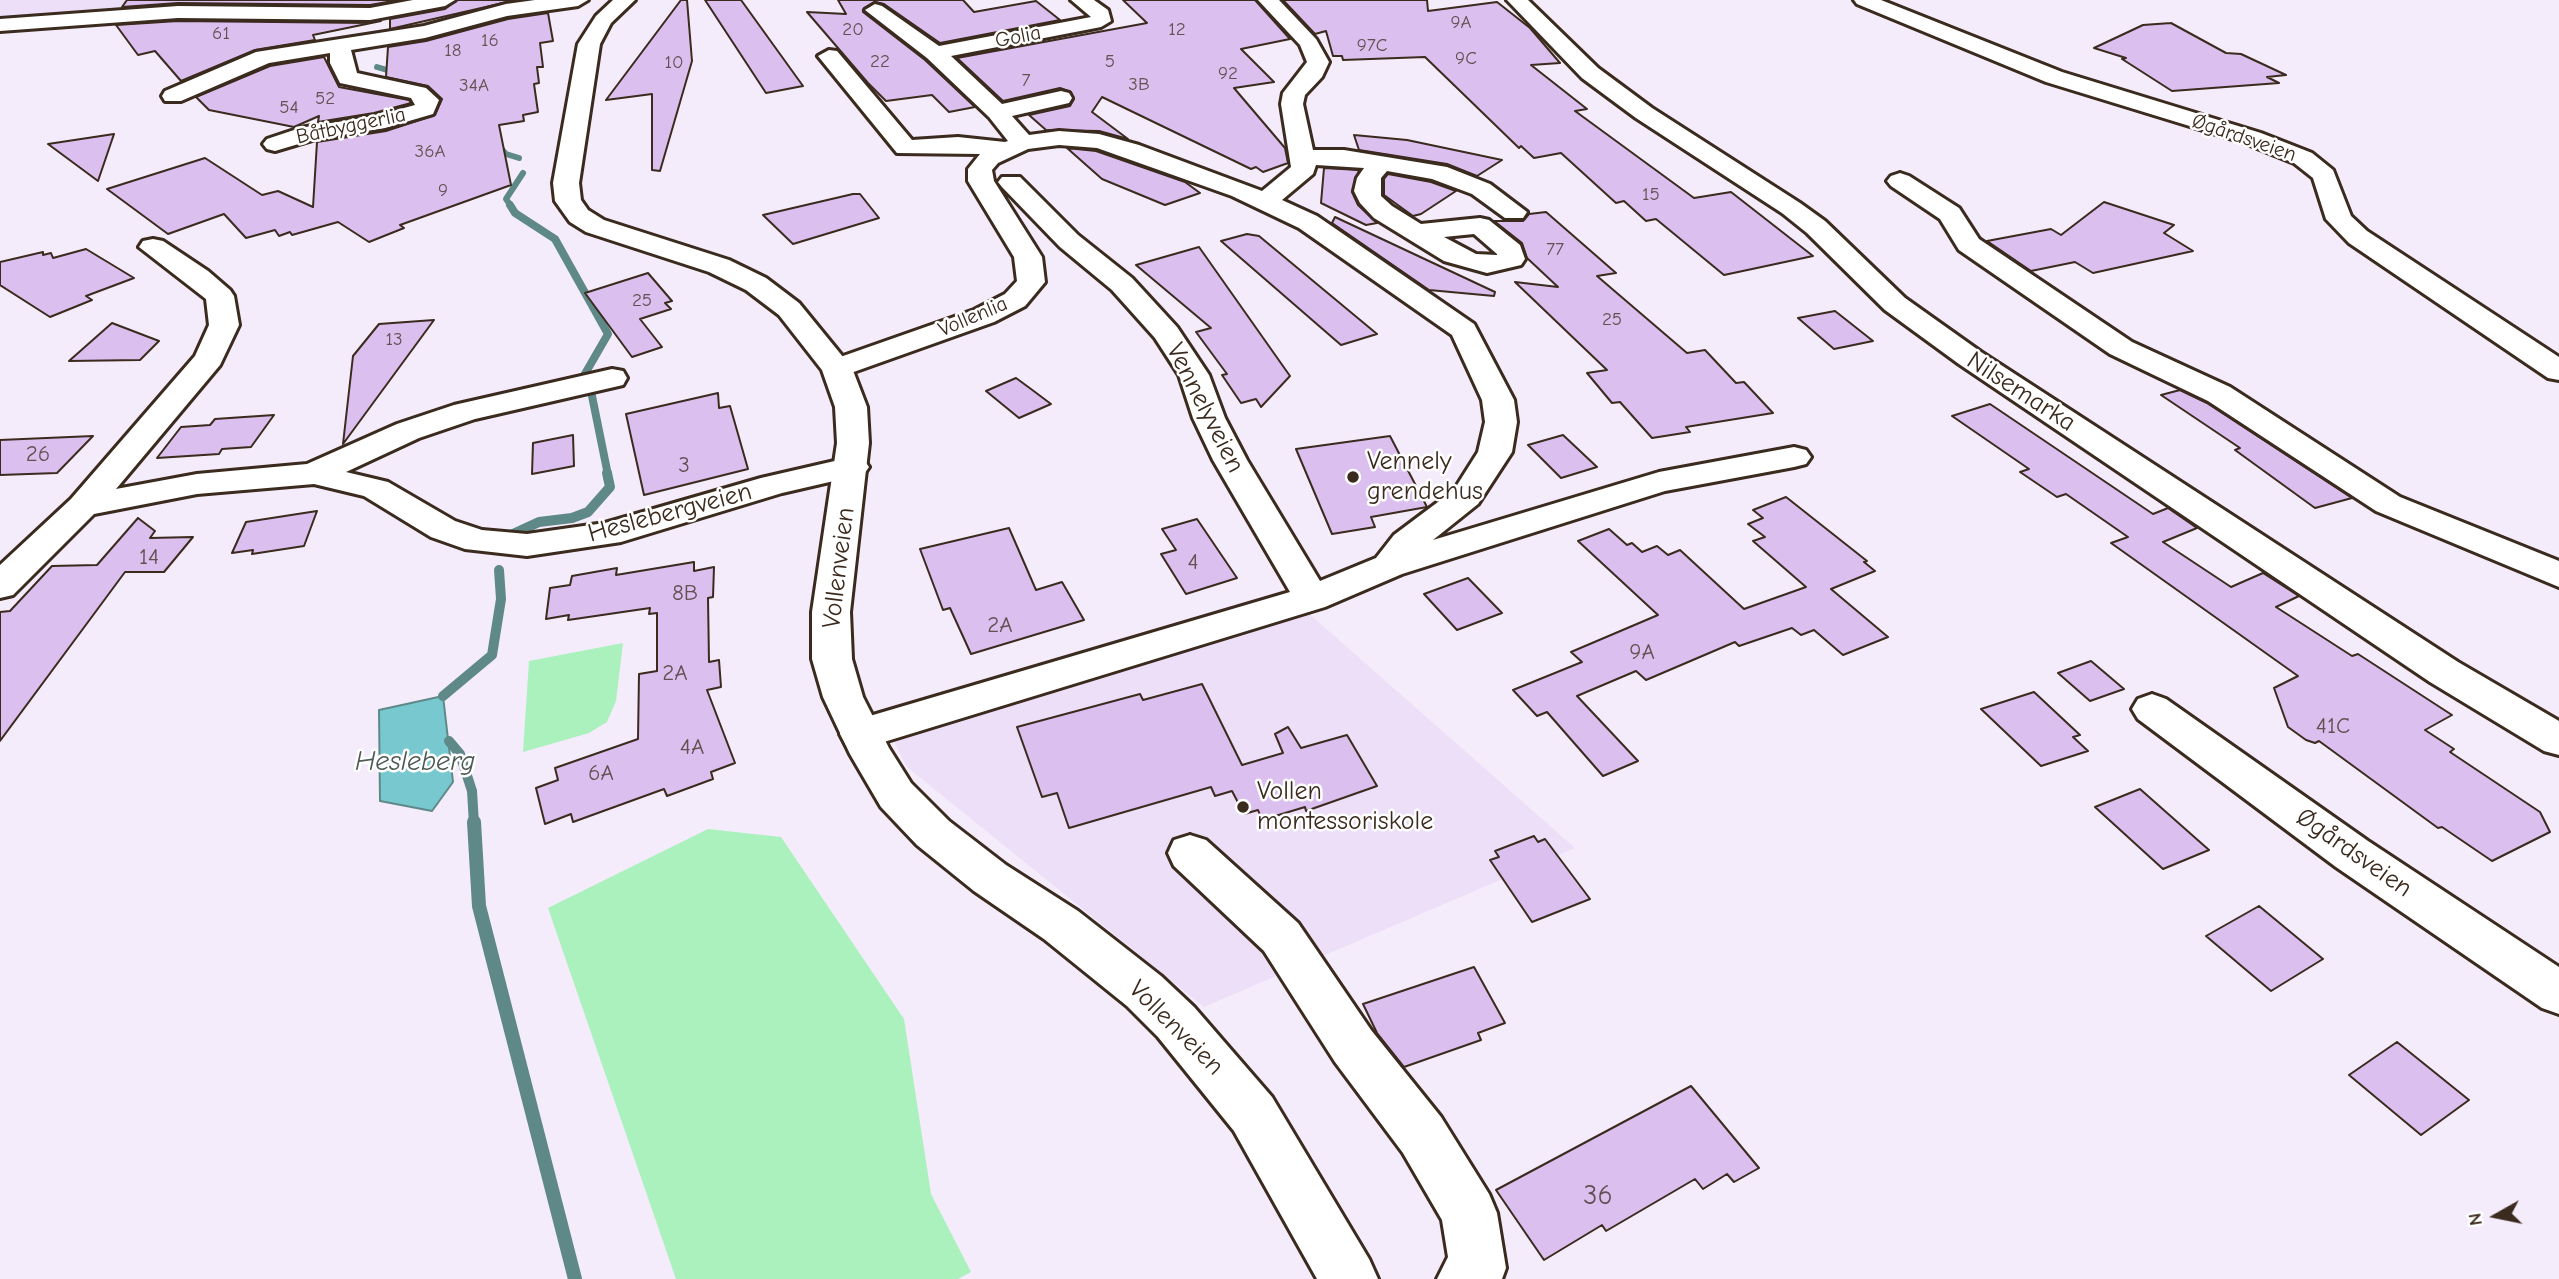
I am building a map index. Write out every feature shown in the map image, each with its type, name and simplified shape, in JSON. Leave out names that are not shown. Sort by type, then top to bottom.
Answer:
[{"type":"street","points":[[0,25],[178,12],[370,14],[445,0]]},
{"type":"street","points":[[173,96],[264,57],[439,29],[513,8],[578,0]]},
{"type":"street","name":"Vollenveien","points":[[625,0],[603,20],[590,41],[566,183],[568,201],[579,216],[595,226],[719,267],[756,284],[789,309],[837,368],[851,407],[852,467],[830,635],[837,678],[861,734],[896,794],[933,833],[990,878],[1061,925],[1144,991],[1206,1055],[1240,1095],[1278,1153],[1349,1279]]},
{"type":"street","name":"Golia","points":[[935,53],[1101,21],[1102,16],[1081,0]]},
{"type":"street","points":[[1265,201],[1304,169],[1292,104],[1294,93],[1317,67],[1317,53],[1268,0]]},
{"type":"street","name":"Nilsemarka","points":[[1517,0],[1590,73],[1644,113],[1791,208],[1816,227],[1895,304],[1970,358],[2444,672],[2559,740]]},
{"type":"street","name":"Øgårdsveien","points":[[1864,0],[2054,77],[2253,138],[2303,158],[2324,175],[2339,219],[2358,237],[2559,371]]},
{"type":"street","points":[[875,10],[935,53],[997,112],[1013,158]]},
{"type":"street","name":"Båtbyggerlia","points":[[275,144],[308,133],[377,123],[425,109],[428,100],[418,93],[348,78],[341,63],[340,44]]},
{"type":"street","points":[[829,56],[906,148],[958,144],[1013,158],[1068,138],[1108,143],[1265,201],[1308,222],[1459,324],[1498,400],[1501,422],[1495,452],[1466,498],[1408,543],[1389,566]]},
{"type":"street","points":[[997,112],[1061,98]]},
{"type":"street","points":[[1304,158],[1344,157],[1447,176],[1481,189],[1514,212]]},
{"type":"street","name":"Vollenlia","points":[[837,368],[984,316],[1015,300],[1031,282],[1028,257],[981,181],[982,165],[1013,158]]},
{"type":"street","name":"Vennelyveien","points":[[1013,158],[1061,233],[1122,284],[1167,333],[1194,375],[1209,418],[1230,460],[1312,597]]},
{"type":"street","points":[[1381,162],[1369,178],[1369,198],[1383,212],[1417,232]]},
{"type":"street","points":[[1900,181],[1950,214],[1966,235],[1969,244],[2121,348],[2220,394],[2388,504],[2559,575]]},
{"type":"street","points":[[0,586],[83,506],[209,359],[222,333],[224,325],[220,296],[198,277],[153,247]]},
{"type":"street","points":[[314,474],[431,423],[612,378]]},
{"type":"street","points":[[861,734],[1312,597],[1389,566],[1659,482],[1794,457]]},
{"type":"street","name":"Heslebergveien","points":[[83,506],[197,484],[314,474],[376,489],[443,529],[478,541],[527,545],[608,534],[786,482],[852,467]]},
{"type":"street","name":"Øgårdsveien","points":[[2152,709],[2352,855],[2559,993]]},
{"type":"street","points":[[1190,853],[1281,937],[1353,1046],[1422,1135],[1469,1213],[1478,1268],[1466,1279]]},
{"type":"shaded area","points":[[0,0],[429,0],[361,10],[0,22]]},
{"type":"shaded area","name":"Vollen montessoriskole","points":[[1306,611],[1575,848],[1204,1007],[907,767],[893,740]]},
{"type":"green space","points":[[623,643],[616,701],[607,722],[589,733],[523,752],[529,661]]},
{"type":"green space","points":[[708,829],[781,837],[904,1019],[931,1194],[971,1272],[958,1279],[676,1279],[548,908]]},
{"type":"water","name":"Hesleberg","points":[[443,696],[453,782],[432,811],[380,801],[379,710]]},
{"type":"building","points":[[127,0],[399,0],[370,5],[178,3],[122,7]]},
{"type":"building","points":[[457,0],[516,0],[390,29],[390,19],[445,9]]},
{"type":"building","points":[[681,0],[687,0],[692,61],[660,171],[652,170],[652,94],[606,100]]},
{"type":"building","points":[[705,0],[741,0],[803,86],[766,93]]},
{"type":"building","points":[[838,0],[963,0],[974,12],[1036,1],[1060,20],[940,43],[884,4],[874,2],[864,8],[863,12],[925,60],[975,107],[949,112],[932,95],[886,101],[868,83],[807,12],[846,14]]},
{"type":"building","points":[[1123,0],[1255,0],[1290,39],[1241,49],[1274,82],[1234,88],[1285,148],[1288,163],[1263,172],[1256,167],[1251,169],[1102,97],[1092,112],[1128,139],[1099,131],[1046,130],[1029,115],[1070,106],[1074,99],[1071,92],[1060,88],[1003,101],[957,58],[1147,23]]},
{"type":"building","points":[[1283,0],[1427,0],[1428,11],[1497,2],[1530,28],[1560,63],[1531,65],[1587,109],[1575,111],[1694,198],[1731,192],[1813,256],[1724,275],[1656,219],[1646,221],[1624,201],[1616,203],[1561,153],[1534,158],[1521,146],[1519,148],[1425,57],[1343,60],[1342,56],[1333,56],[1326,31],[1315,34]]},
{"type":"building","points":[[548,13],[553,41],[540,43],[543,67],[537,67],[539,83],[534,84],[538,112],[523,115],[524,121],[499,125],[511,185],[400,225],[404,228],[369,242],[338,222],[292,235],[290,232],[279,236],[275,230],[246,238],[224,214],[168,234],[107,189],[205,158],[262,195],[278,191],[313,207],[317,142],[386,131],[435,115],[442,99],[428,86],[386,77],[388,47],[426,41],[508,19]]},
{"type":"building","points":[[178,21],[381,21],[313,35],[315,40],[255,50],[181,81],[155,51],[138,55],[116,25]]},
{"type":"building","points":[[2171,23],[2226,53],[2241,54],[2286,75],[2267,77],[2279,83],[2172,91],[2122,59],[2126,58],[2094,48],[2143,25]]},
{"type":"building","points":[[324,57],[339,87],[409,100],[411,103],[374,113],[318,122],[319,116],[294,127],[209,110],[196,97],[270,66]]},
{"type":"building","points":[[114,134],[98,181],[48,144]]},
{"type":"building","points":[[1354,135],[1407,140],[1502,160],[1477,176],[1447,164],[1359,150]]},
{"type":"building","points":[[1067,148],[1096,151],[1185,182],[1200,193],[1165,205],[1102,179]]},
{"type":"building","points":[[1324,168],[1359,170],[1352,192],[1358,205],[1377,223],[1366,225],[1321,203]]},
{"type":"building","points":[[1388,174],[1431,182],[1456,191],[1421,214],[1413,216],[1384,195],[1384,179]]},
{"type":"building","points":[[860,194],[879,218],[793,244],[763,215]]},
{"type":"building","points":[[2104,202],[2174,225],[2164,233],[2193,251],[2093,273],[2075,262],[2031,271],[1987,241],[2051,229],[2061,235]]},
{"type":"building","points":[[1546,212],[1616,273],[1597,276],[1687,353],[1705,350],[1736,383],[1744,382],[1773,413],[1686,427],[1690,432],[1652,438],[1620,402],[1612,403],[1587,373],[1607,370],[1515,282],[1558,287],[1527,258],[1522,243],[1494,221],[1523,221],[1529,214]]},
{"type":"building","points":[[1335,217],[1495,292],[1494,296],[1429,290],[1332,223]]},
{"type":"building","points":[[1247,234],[1259,236],[1377,334],[1341,345],[1221,241]]},
{"type":"building","points":[[1199,247],[1290,376],[1261,407],[1256,399],[1241,403],[1222,375],[1227,374],[1196,332],[1211,328],[1136,265]]},
{"type":"building","points":[[86,249],[134,278],[86,296],[92,300],[50,317],[0,285],[0,262],[43,252],[43,255],[51,253],[53,258]]},
{"type":"building","points":[[648,273],[672,301],[665,303],[671,309],[640,319],[662,347],[632,357],[585,293]]},
{"type":"building","points":[[1835,311],[1873,341],[1834,349],[1798,318]]},
{"type":"building","points":[[434,320],[343,444],[353,356],[379,324]]},
{"type":"building","points":[[112,323],[159,341],[140,360],[69,361]]},
{"type":"building","points":[[1016,378],[1051,404],[1019,418],[986,391]]},
{"type":"building","points":[[2180,390],[2207,403],[2352,498],[2315,508],[2235,450],[2240,448],[2161,395]]},
{"type":"building","points":[[718,393],[719,408],[730,406],[748,469],[644,495],[626,414]]},
{"type":"building","points":[[1990,404],[2153,514],[2168,508],[2197,528],[2163,542],[2231,587],[2263,573],[2299,596],[2276,607],[2352,656],[2358,654],[2452,715],[2425,730],[2454,749],[2450,752],[2540,812],[2550,832],[2492,861],[2442,827],[2438,828],[2319,741],[2315,743],[2306,740],[2288,727],[2274,688],[2298,676],[2111,543],[2128,537],[2066,494],[2057,497],[2020,472],[2029,469],[1952,416]]},
{"type":"building","points":[[274,415],[251,447],[222,449],[219,454],[157,458],[181,427],[210,425],[215,419]]},
{"type":"building","points":[[573,435],[574,466],[532,474],[533,443]]},
{"type":"building","points":[[1563,435],[1597,467],[1561,478],[1528,445]]},
{"type":"building","points":[[93,436],[57,473],[0,475],[0,440]]},
{"type":"building","points":[[1390,436],[1427,507],[1371,517],[1375,527],[1332,534],[1296,449]]},
{"type":"building","points":[[1786,497],[1867,561],[1864,562],[1875,571],[1831,589],[1888,637],[1843,655],[1814,630],[1801,635],[1792,628],[1739,646],[1735,642],[1646,680],[1636,671],[1577,696],[1638,761],[1603,776],[1547,712],[1537,716],[1513,690],[1582,662],[1571,652],[1658,615],[1578,541],[1609,529],[1627,545],[1632,543],[1642,552],[1657,546],[1668,555],[1680,550],[1744,609],[1806,587],[1753,541],[1765,537],[1748,524],[1763,518],[1753,510]]},
{"type":"building","points":[[317,511],[304,546],[252,554],[253,550],[232,553],[246,522]]},
{"type":"building","points":[[138,518],[155,531],[150,538],[193,537],[164,572],[125,572],[0,741],[0,612],[10,611],[52,566],[97,565]]},
{"type":"building","points":[[1197,519],[1237,578],[1186,594],[1161,554],[1176,550],[1162,529]]},
{"type":"building","points":[[1009,528],[1036,590],[1062,582],[1084,620],[971,654],[950,608],[943,610],[920,549]]},
{"type":"building","points":[[694,562],[694,571],[714,567],[713,597],[708,598],[709,662],[719,660],[721,687],[707,690],[735,763],[711,772],[713,779],[667,796],[664,789],[573,822],[571,814],[545,824],[536,788],[558,780],[555,768],[638,739],[639,674],[657,671],[657,613],[649,614],[650,608],[568,620],[569,615],[546,619],[550,588],[570,585],[572,576],[617,568],[616,575]]},
{"type":"building","points":[[1468,578],[1502,613],[1457,630],[1424,594]]},
{"type":"building","points":[[2091,661],[2124,689],[2090,701],[2058,673]]},
{"type":"building","points":[[1202,684],[1242,765],[1283,753],[1275,734],[1288,727],[1301,748],[1347,735],[1377,786],[1306,811],[1305,807],[1262,820],[1258,810],[1244,814],[1232,791],[1215,796],[1211,787],[1069,828],[1057,793],[1042,797],[1017,727],[1140,694],[1143,700]]},
{"type":"building","points":[[2034,692],[2080,735],[2073,737],[2088,751],[2041,766],[1981,709]]},
{"type":"building","points":[[2140,789],[2209,850],[2163,869],[2095,807]]},
{"type":"building","points":[[1534,836],[1538,842],[1545,839],[1590,899],[1532,922],[1490,860],[1499,857],[1495,851]]},
{"type":"building","points":[[2259,906],[2323,959],[2271,991],[2206,936]]},
{"type":"building","points":[[1474,967],[1505,1023],[1478,1033],[1481,1040],[1404,1067],[1377,1033],[1363,1004]]},
{"type":"building","points":[[2397,1042],[2469,1100],[2421,1135],[2349,1075]]},
{"type":"building","points":[[1691,1086],[1759,1168],[1734,1182],[1727,1174],[1703,1189],[1695,1179],[1606,1231],[1602,1225],[1544,1260],[1496,1190]]},
{"type":"waterway","points":[[377,67],[400,74]]},
{"type":"waterway","points":[[496,143],[506,154],[519,158]]},
{"type":"waterway","points":[[511,206],[506,199],[523,173]]},
{"type":"waterway","points":[[510,205],[515,213],[555,239],[608,334],[582,379]]},
{"type":"waterway","points":[[591,391],[608,475]]},
{"type":"waterway","points":[[513,534],[539,522],[572,518],[588,512],[610,487],[607,473]]},
{"type":"waterway","points":[[443,696],[492,655],[501,599],[499,570]]},
{"type":"waterway","points":[[449,741],[460,754],[472,791],[474,824]]},
{"type":"waterway","points":[[474,822],[479,906],[575,1279]]},
{"type":"place","name":"Vennely grendehus","points":[[1353,477]]},
{"type":"place","name":"Vollen montessoriskole","points":[[1243,807]]}]
